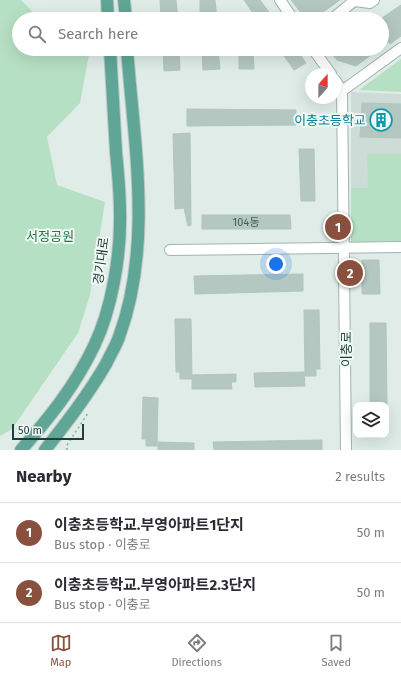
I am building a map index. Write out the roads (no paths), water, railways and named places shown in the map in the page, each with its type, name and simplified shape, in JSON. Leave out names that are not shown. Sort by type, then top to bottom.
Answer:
[{"type":"main road","points":[[107,0],[108,12]]},
{"type":"main road","points":[[124,0],[125,12]]},
{"type":"main road","name":"경기대로","points":[[20,450],[47,420],[70,389],[94,346],[101,328],[114,281],[119,249],[120,214],[110,56]]},
{"type":"main road","points":[[44,450],[71,417],[97,379],[119,338],[130,304],[136,271],[138,207],[128,56]]},
{"type":"street","points":[[280,0],[288,12]]},
{"type":"street","points":[[340,12],[354,0],[370,3],[374,0]]},
{"type":"street","points":[[342,91],[401,48]]},
{"type":"street","points":[[318,56],[327,68]]},
{"type":"street","name":"이충로","points":[[342,91],[346,450]]},
{"type":"street","points":[[170,250],[344,249],[401,247]]},
{"type":"place","name":"이충초등학교","points":[[381,120]]},
{"type":"place","name":"이충초등학교.부영아파트1단지","points":[[338,227]]},
{"type":"place","name":"이충초등학교.부영아파트2.3단지","points":[[350,273]]},
{"type":"park label","name":"서정공원","points":[[50,236]]}]
